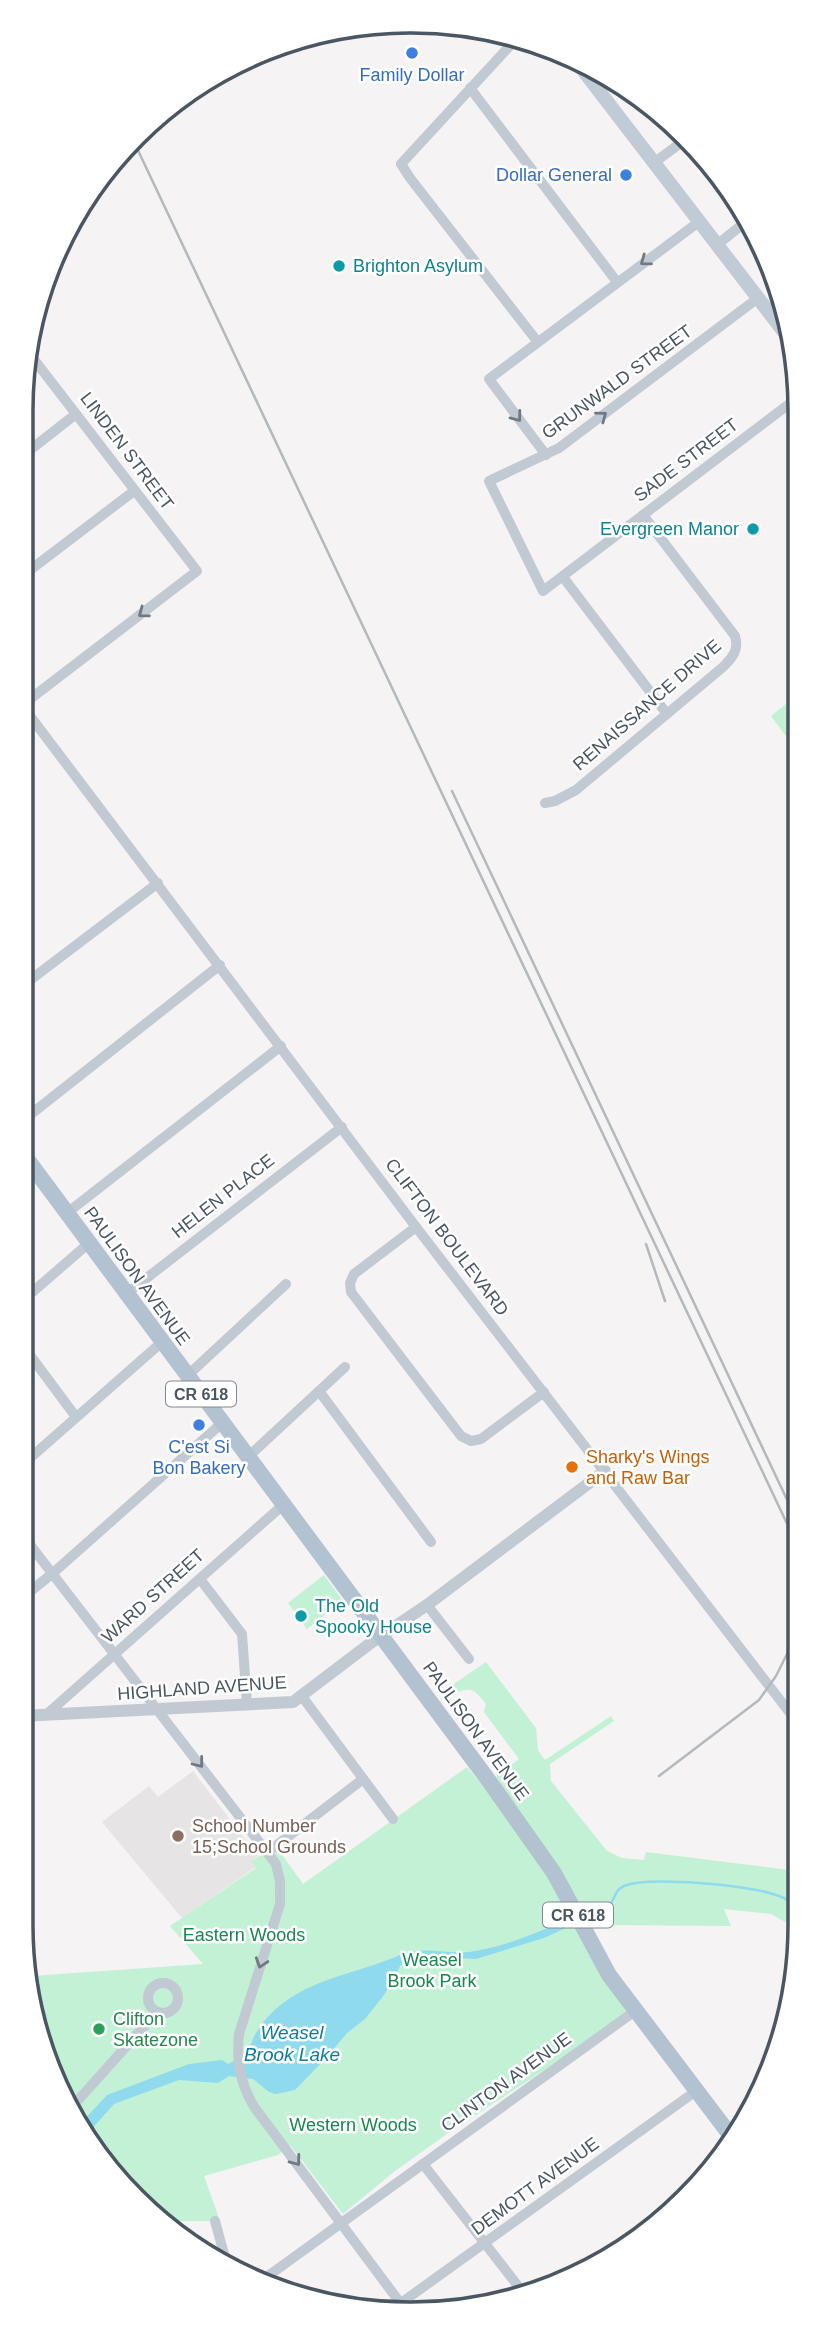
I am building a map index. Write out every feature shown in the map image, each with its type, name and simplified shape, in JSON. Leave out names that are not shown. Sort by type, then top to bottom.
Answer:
[{"type":"main road","points":[[590,79],[758,298],[776,316]]},
{"type":"main road","name":"PAULISON AVENUE","points":[[33,1167],[382,1635],[554,1873],[609,1975],[726,2130]]},
{"type":"street","points":[[509,46],[401,164],[537,341]]},
{"type":"street","points":[[470,88],[617,282]]},
{"type":"street","points":[[655,162],[678,145]]},
{"type":"street","points":[[546,455],[489,379],[700,221]]},
{"type":"street","points":[[718,244],[740,227]]},
{"type":"street","name":"GRUNWALD STREET","points":[[563,577],[543,591],[489,481],[546,455],[658,375],[758,298]]},
{"type":"street","name":"LINDEN STREET","points":[[33,696],[197,571],[36,362]]},
{"type":"street","name":"SADE STREET","points":[[563,577],[788,405]]},
{"type":"street","points":[[33,448],[76,414]]},
{"type":"street","points":[[33,569],[134,491]]},
{"type":"street","name":"RENAISSANCE DRIVE","points":[[545,803],[576,790],[733,657],[737,649],[735,636],[643,515]]},
{"type":"street","points":[[563,577],[667,714]]},
{"type":"street","name":"CLIFTON BOULEVARD","points":[[33,720],[282,1046],[416,1227],[788,1710]]},
{"type":"street","points":[[33,978],[158,883]]},
{"type":"street","points":[[33,1113],[220,965]]},
{"type":"street","points":[[67,1213],[282,1046]]},
{"type":"street","name":"HELEN PLACE","points":[[127,1293],[342,1127]]},
{"type":"street","points":[[416,1227],[354,1274],[350,1283],[351,1292],[461,1436],[471,1441],[481,1439],[544,1392]]},
{"type":"street","points":[[33,1292],[89,1243]]},
{"type":"street","points":[[187,1376],[286,1284]]},
{"type":"street","points":[[33,1455],[162,1342]]},
{"type":"street","points":[[33,1359],[76,1417]]},
{"type":"street","points":[[248,1457],[345,1367]]},
{"type":"street","points":[[319,1391],[431,1542]]},
{"type":"street","points":[[33,1589],[222,1423]]},
{"type":"street","name":"HIGHLAND AVENUE","points":[[33,1715],[293,1702],[605,1471]]},
{"type":"street","name":"WARD STREET","points":[[47,1714],[283,1504]]},
{"type":"street","points":[[33,1547],[276,1864],[281,1881],[280,1904],[242,2022],[237,2054],[243,2086],[255,2108],[397,2301]]},
{"type":"street","points":[[200,1579],[242,1634],[247,1704]]},
{"type":"street","points":[[427,1605],[469,1659]]},
{"type":"street","points":[[301,1695],[393,1819]]},
{"type":"street","points":[[268,1852],[363,1779]]},
{"type":"street","name":"CLINTON AVENUE","points":[[270,2274],[635,2011]]},
{"type":"street","points":[[77,2101],[157,2012]]},
{"type":"street","name":"DEMOTT AVENUE","points":[[406,2302],[696,2091]]},
{"type":"street","points":[[423,2164],[519,2286]]},
{"type":"street","points":[[215,2221],[223,2252]]},
{"type":"shaded area","name":"School Number 15;School Grounds","points":[[193,1771],[258,1856],[251,1861],[256,1867],[182,1918],[102,1822],[149,1786],[158,1797]]},
{"type":"green space","points":[[788,702],[788,739],[771,716]]},
{"type":"green space","points":[[324,1575],[343,1601],[307,1629],[288,1603]]},
{"type":"green space","name":"Weasel Brook Park","points":[[486,1662],[536,1728],[538,1750],[545,1760],[611,1716],[614,1721],[550,1764],[551,1781],[607,1851],[622,1858],[644,1860],[646,1852],[788,1870],[788,1924],[771,1914],[724,1909],[731,1926],[605,1925],[593,1929],[635,2011],[451,2131],[395,2171],[343,2214],[290,2145],[278,2155],[204,2176],[220,2221],[177,2221],[127,2173],[84,2113],[53,2046],[36,1976],[203,1964],[170,1926],[256,1868],[251,1861],[276,1846],[303,1884],[467,1767],[549,1867],[496,1776],[519,1759],[484,1712],[486,1704],[477,1693],[471,1690],[457,1692],[448,1688]]},
{"type":"water","name":"Weasel Brook Lake","points":[[567,1920],[570,1926],[544,1938],[476,1959],[420,1956],[406,1961],[365,2019],[347,2033],[295,2090],[276,2094],[269,2092],[253,2079],[229,2076],[218,2083],[179,2080],[114,2104],[93,2127],[87,2117],[107,2095],[189,2064],[222,2060],[228,2064],[247,2054],[256,2033],[272,2013],[288,1999],[325,1981],[404,1953],[469,1952],[519,1939]]},
{"type":"waterway","points":[[588,1916],[606,1908],[621,1888],[636,1883],[699,1883],[745,1888],[763,1891],[788,1901]]},
{"type":"railway","points":[[138,150],[788,1526]]},
{"type":"railway","points":[[452,791],[788,1502]]},
{"type":"railway","points":[[646,1244],[665,1301]]},
{"type":"railway","points":[[659,1776],[759,1700],[776,1676],[788,1652]]},
{"type":"place","name":"Family Dollar","points":[[412,53]]},
{"type":"place","name":"Dollar General","points":[[626,175]]},
{"type":"place","name":"Brighton Asylum","points":[[339,266]]},
{"type":"place","name":"Evergreen Manor","points":[[753,529]]},
{"type":"place","name":"C'est Si Bon Bakery","points":[[199,1425]]},
{"type":"place","name":"Sharky's Wings and Raw Bar","points":[[572,1467]]},
{"type":"place","name":"The Old Spooky House","points":[[301,1616]]},
{"type":"place","name":"School Number 15;School Grounds","points":[[178,1836]]},
{"type":"place","name":"Clifton Skatezone","points":[[99,2029]]},
{"type":"park label","name":"Eastern Woods","points":[[244,1935]]},
{"type":"park label","name":"Western Woods","points":[[353,2125]]}]
